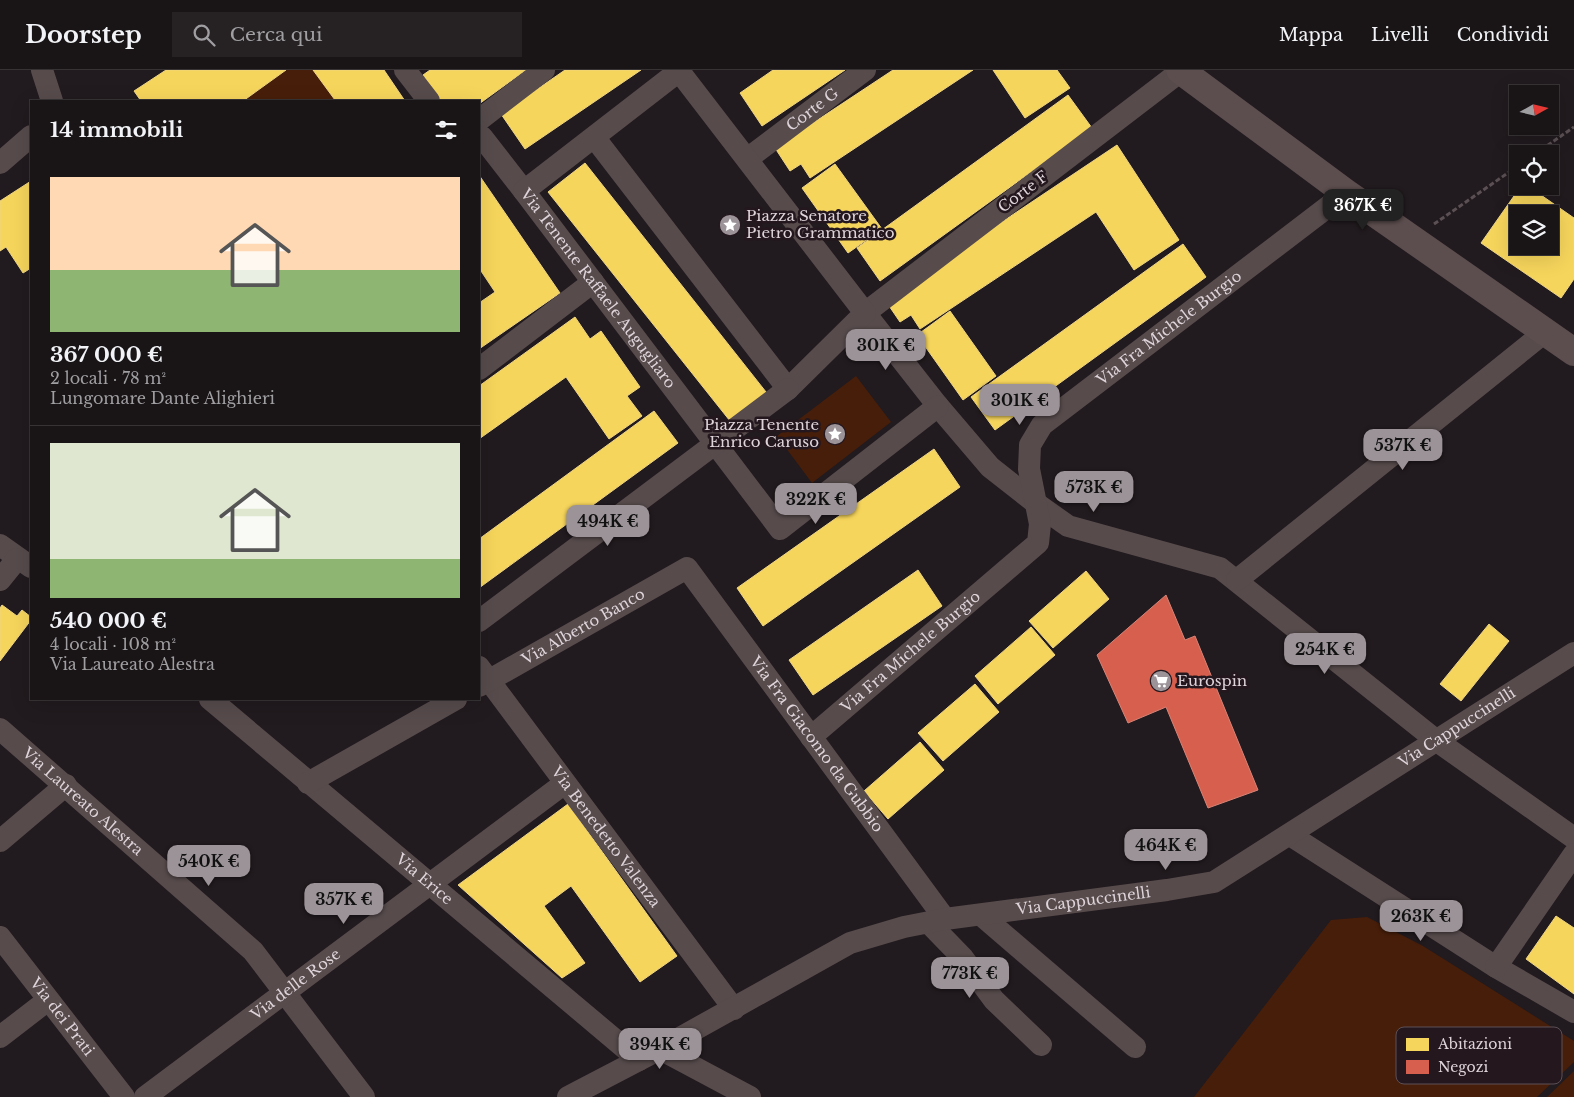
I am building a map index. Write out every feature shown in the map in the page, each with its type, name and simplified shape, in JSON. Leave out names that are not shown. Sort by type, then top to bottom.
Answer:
[{"type":"main road","points":[[1180,70],[1346,193],[1574,352]]},
{"type":"street","points":[[42,70],[52,100]]},
{"type":"street","points":[[405,70],[428,100]]},
{"type":"street","points":[[480,119],[544,70]]},
{"type":"street","name":"Corte G","points":[[754,154],[865,70]]},
{"type":"street","name":"Corte F","points":[[480,620],[788,389],[865,313],[1180,70]]},
{"type":"street","points":[[524,191],[680,71],[754,154],[865,313],[938,406],[990,467],[1068,526],[1220,568],[1437,741],[1574,838]]},
{"type":"street","points":[[0,163],[30,137]]},
{"type":"street","name":"Via Tenente Raffaele Augugliaro","points":[[480,137],[524,191],[780,529],[938,406]]},
{"type":"street","points":[[594,137],[788,389]]},
{"type":"street","name":"Via Fra Michele Burgio","points":[[812,737],[1038,542],[1040,524],[1029,468],[1030,445],[1042,425],[1346,193]]},
{"type":"street","points":[[480,368],[593,282]]},
{"type":"street","points":[[1237,580],[1545,332]]},
{"type":"street","points":[[0,580],[16,557]]},
{"type":"street","name":"Via Fra Giacomo da Gubbio","points":[[687,568],[812,737],[937,921],[994,1000],[1041,1045]]},
{"type":"street","name":"Via Alberto Banco","points":[[482,678],[687,568]]},
{"type":"street","name":"Via Cappuccinelli","points":[[568,1097],[734,1009],[850,943],[904,927],[937,921],[1214,882],[1574,653]]},
{"type":"street","name":"Via Benedetto Valenza","points":[[482,678],[565,783],[734,1009]]},
{"type":"street","name":"Via Erice","points":[[211,700],[639,1060]]},
{"type":"street","points":[[308,783],[454,700]]},
{"type":"street","name":"Via Laureato Alestra","points":[[0,729],[66,785],[252,951],[364,1097]]},
{"type":"street","name":"Via delle Rose","points":[[145,1097],[565,783]]},
{"type":"street","points":[[0,841],[66,785]]},
{"type":"street","points":[[1290,835],[1496,967],[1574,1012]]},
{"type":"street","points":[[1496,967],[1574,854]]},
{"type":"street","points":[[981,914],[1136,1047]]},
{"type":"street","name":"Via dei Prati","points":[[0,938],[124,1097]]},
{"type":"street","points":[[0,1038],[48,1000]]},
{"type":"street","points":[[660,1049],[750,1097]]},
{"type":"path","points":[[1549,145],[1574,127]]},
{"type":"path","points":[[1412,239],[1509,172]]},
{"type":"shaded area","points":[[286,70],[313,70],[335,100],[244,100]]},
{"type":"shaded area","points":[[856,376],[891,422],[812,483],[777,436]]},
{"type":"shaded area","points":[[1367,917],[1423,946],[1552,1027],[1396,1027],[1396,1084],[1551,1084],[1537,1097],[1194,1097],[1331,920]]},
{"type":"shaded area","points":[[1562,1033],[1574,1041],[1574,1062],[1562,1073]]},
{"type":"shaded area","points":[[1574,1071],[1574,1097],[1547,1097],[1562,1084]]},
{"type":"building: Abitazioni","points":[[166,70],[286,70],[244,100],[140,100],[134,91]]},
{"type":"building: Abitazioni","points":[[313,70],[384,70],[404,100],[335,100]]},
{"type":"building: Abitazioni","points":[[430,70],[526,70],[480,103],[480,100],[440,100],[423,75]]},
{"type":"building: Abitazioni","points":[[565,70],[641,70],[525,149],[501,114]]},
{"type":"building: Abitazioni","points":[[773,70],[845,70],[762,126],[740,93]]},
{"type":"building: Abitazioni","points":[[893,70],[973,70],[810,178],[801,164],[790,171],[775,148]]},
{"type":"building: Abitazioni","points":[[993,70],[1057,70],[1070,88],[1025,118]]},
{"type":"building: Abitazioni","points":[[1068,95],[1092,128],[880,281],[857,248]]},
{"type":"building: Abitazioni","points":[[1117,145],[1179,240],[1134,270],[1096,212],[920,329],[911,315],[900,322],[885,300]]},
{"type":"building: Abitazioni","points":[[585,163],[770,397],[734,426],[548,192]]},
{"type":"building: Abitazioni","points":[[835,164],[882,229],[848,253],[802,188]]},
{"type":"building: Abitazioni","points":[[480,176],[560,293],[480,348],[480,302],[495,292],[480,270]]},
{"type":"building: Abitazioni","points":[[30,182],[30,269],[23,273],[6,247],[0,251],[0,201]]},
{"type":"building: Abitazioni","points":[[1515,195],[1541,195],[1555,205],[1509,205],[1509,255],[1559,255],[1559,208],[1574,218],[1574,279],[1561,298],[1481,243]]},
{"type":"building: Abitazioni","points":[[1183,244],[1206,277],[995,430],[971,397]]},
{"type":"building: Abitazioni","points":[[950,311],[996,376],[963,400],[917,335]]},
{"type":"building: Abitazioni","points":[[575,317],[590,339],[601,331],[640,387],[627,396],[642,416],[609,439],[566,377],[480,438],[480,385]]},
{"type":"building: Abitazioni","points":[[654,411],[678,443],[480,587],[480,538]]},
{"type":"building: Abitazioni","points":[[934,449],[960,487],[763,626],[737,588]]},
{"type":"building: Abitazioni","points":[[918,570],[942,606],[813,695],[789,660]]},
{"type":"building: Abitazioni","points":[[1086,571],[1109,599],[1053,648],[1029,621]]},
{"type":"building: Abitazioni","points":[[2,605],[17,616],[22,610],[30,616],[30,621],[0,661],[0,608]]},
{"type":"building: Abitazioni","points":[[1489,624],[1509,641],[1461,701],[1440,684]]},
{"type":"building: Abitazioni","points":[[1031,627],[1055,655],[998,704],[975,676]]},
{"type":"building: Abitazioni","points":[[975,684],[999,712],[943,761],[918,733]]},
{"type":"building: Abitazioni","points":[[920,742],[944,770],[888,819],[864,791]]},
{"type":"building: Abitazioni","points":[[568,804],[677,956],[640,982],[571,886],[544,906],[585,963],[562,978],[458,885]]},
{"type":"building: Abitazioni","points":[[1556,916],[1574,928],[1574,994],[1526,959]]},
{"type":"building: Negozi","name":"Eurospin","points":[[1166,595],[1185,640],[1195,636],[1258,790],[1208,808],[1166,707],[1128,723],[1097,655]]},
{"type":"place","name":"Piazza Senatore Pietro Grammatico","points":[[730,225]]},
{"type":"place","name":"Piazza Tenente Enrico Caruso","points":[[835,434]]},
{"type":"place","name":"Eurospin","points":[[1161,681]]}]
